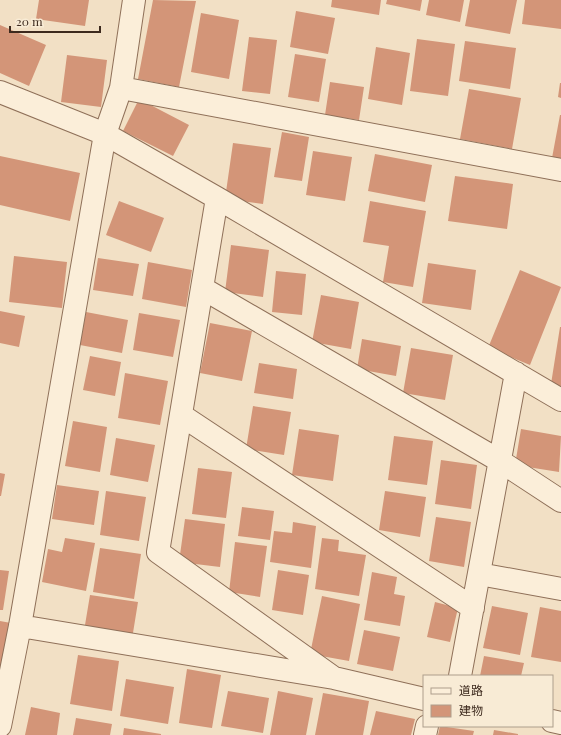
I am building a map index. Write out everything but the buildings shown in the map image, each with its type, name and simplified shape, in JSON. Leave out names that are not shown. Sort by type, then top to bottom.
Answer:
[{"type":"lane","points":[[0,726],[20,626],[105,134],[121,88],[134,0]]},
{"type":"lane","points":[[121,88],[561,170]]},
{"type":"lane","points":[[0,92],[105,134],[218,198],[561,400]]},
{"type":"lane","points":[[218,198],[158,552],[334,678]]},
{"type":"lane","points":[[202,288],[500,461],[561,501]]},
{"type":"lane","points":[[460,675],[516,373]]},
{"type":"lane","points":[[181,416],[472,608]]},
{"type":"lane","points":[[479,574],[561,589]]},
{"type":"lane","points":[[20,626],[334,678],[423,698]]}]
